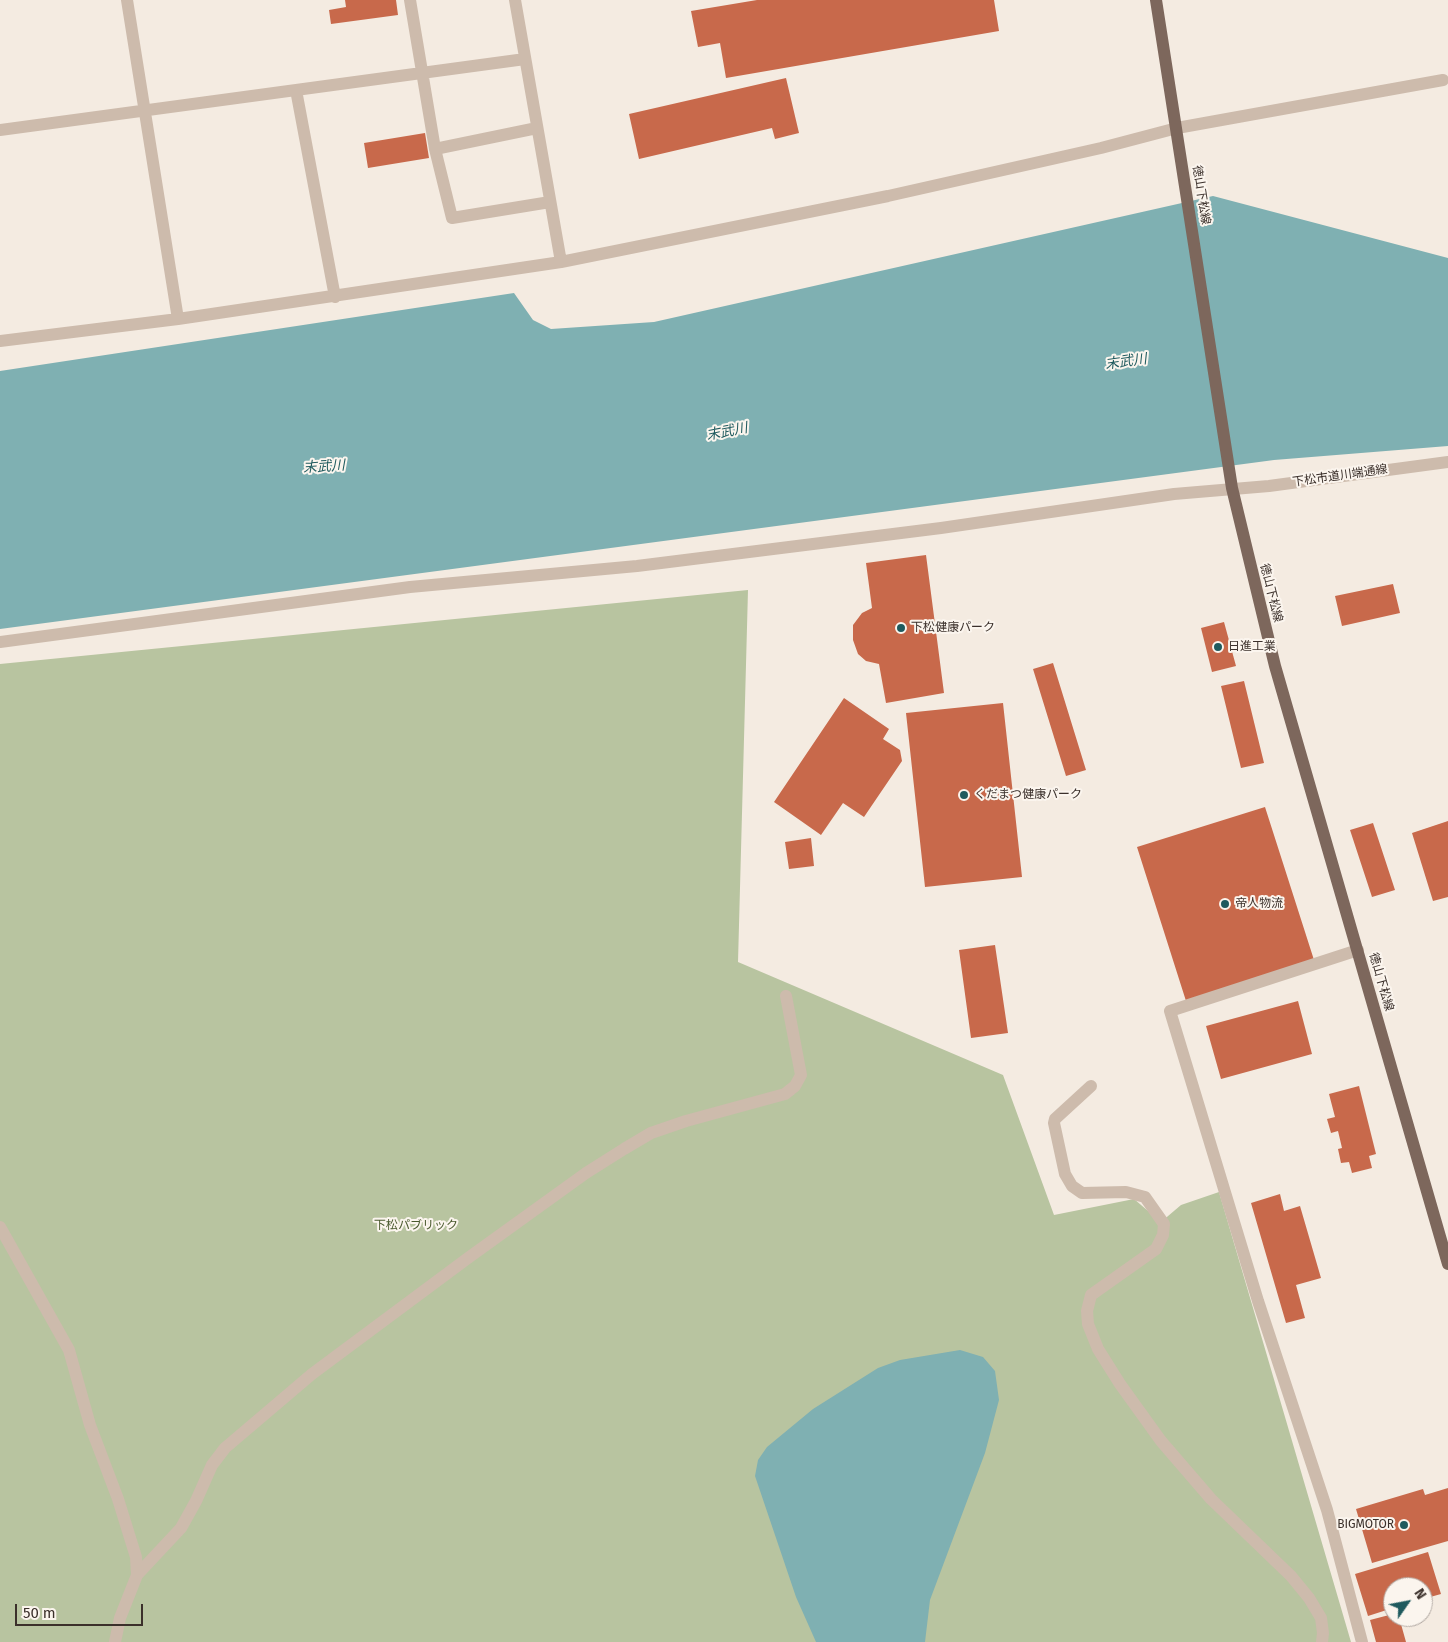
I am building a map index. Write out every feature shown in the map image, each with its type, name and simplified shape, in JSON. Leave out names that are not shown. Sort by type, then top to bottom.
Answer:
[{"type":"main road","name":"徳山下松線","points":[[1156,0],[1228,471],[1275,666],[1448,1264]]},
{"type":"street","points":[[126,0],[178,319]]},
{"type":"street","points":[[410,0],[435,149],[452,218],[550,202]]},
{"type":"street","points":[[515,0],[561,262]]},
{"type":"street","points":[[0,130],[525,59]]},
{"type":"street","points":[[0,341],[336,297],[561,262],[888,196],[1101,148],[1177,128],[1443,80]]},
{"type":"street","points":[[296,90],[336,297]]},
{"type":"street","points":[[435,149],[537,128]]},
{"type":"street","name":"下松市道川端通線","points":[[0,642],[410,587],[637,566],[940,528],[1174,494],[1269,486],[1448,462]]},
{"type":"street","points":[[1358,950],[1170,1011],[1258,1301],[1327,1510],[1362,1642]]},
{"type":"street","points":[[115,1642],[120,1618],[137,1575],[180,1528],[196,1501],[212,1465],[225,1448],[312,1374],[586,1173],[631,1145],[652,1133],[686,1121],[784,1094],[795,1086],[800,1075],[786,996]]},
{"type":"street","points":[[1091,1086],[1055,1119],[1054,1123],[1066,1174],[1072,1186],[1082,1193],[1126,1192],[1145,1197],[1164,1224],[1163,1235],[1156,1249],[1091,1295],[1087,1311],[1088,1324],[1098,1349],[1120,1384],[1167,1448],[1211,1499],[1291,1576],[1309,1598],[1321,1618],[1322,1642]]},
{"type":"street","points":[[0,1227],[69,1350],[90,1425],[118,1499],[136,1557],[137,1575]]},
{"type":"green space","name":"下松パブリック","points":[[748,590],[738,962],[1003,1075],[1054,1215],[1134,1199],[1161,1222],[1181,1205],[1219,1192],[1351,1642],[0,1642],[0,664]]},
{"type":"water","name":"末武川","points":[[1213,196],[1448,258],[1448,446],[1274,460],[0,629],[0,371],[514,293],[533,320],[551,329],[654,322]]},
{"type":"water","points":[[960,1350],[983,1357],[995,1371],[999,1400],[985,1453],[930,1600],[925,1642],[816,1642],[796,1597],[755,1476],[758,1460],[767,1447],[813,1409],[878,1368],[900,1360]]},
{"type":"building","points":[[345,0],[396,0],[398,15],[331,24],[329,10],[346,7]]},
{"type":"building","points":[[757,0],[994,0],[999,31],[726,78],[720,43],[698,47],[691,11]]},
{"type":"building","points":[[786,78],[799,133],[775,139],[772,128],[639,159],[629,114]]},
{"type":"building","points":[[425,133],[429,158],[368,168],[364,143]]},
{"type":"building","points":[[926,555],[944,693],[886,703],[879,664],[866,661],[858,654],[853,640],[853,625],[862,613],[872,608],[866,563]]},
{"type":"building","points":[[1393,584],[1400,613],[1342,626],[1335,596]]},
{"type":"building","name":"日進工業","points":[[1224,622],[1236,666],[1212,672],[1201,628]]},
{"type":"building","points":[[1053,663],[1086,770],[1066,776],[1033,669]]},
{"type":"building","points":[[1244,681],[1264,763],[1241,768],[1221,686]]},
{"type":"building","points":[[844,698],[889,729],[883,739],[900,750],[902,761],[864,817],[843,803],[821,835],[774,802]]},
{"type":"building","name":"くだまつ健康パーク","points":[[1003,703],[1022,877],[925,887],[906,713]]},
{"type":"building","name":"帝人物流","points":[[1265,807],[1314,960],[1186,1001],[1137,847]]},
{"type":"building","points":[[1448,821],[1448,897],[1433,901],[1412,833]]},
{"type":"building","points":[[1373,823],[1395,890],[1372,897],[1350,830]]},
{"type":"building","points":[[811,838],[814,866],[789,869],[785,842]]},
{"type":"building","points":[[995,945],[1008,1033],[971,1038],[959,950]]},
{"type":"building","points":[[1298,1001],[1312,1054],[1221,1079],[1206,1026]]},
{"type":"building","points":[[1359,1086],[1376,1154],[1369,1156],[1372,1168],[1352,1173],[1349,1162],[1341,1163],[1338,1149],[1342,1148],[1338,1131],[1331,1133],[1327,1119],[1335,1117],[1329,1094]]},
{"type":"building","points":[[1280,1194],[1284,1211],[1300,1206],[1321,1278],[1296,1285],[1305,1318],[1286,1323],[1251,1203]]},
{"type":"building","name":"BIGMOTOR","points":[[1448,1488],[1448,1541],[1372,1563],[1356,1509],[1423,1489],[1425,1495]]},
{"type":"building","points":[[1428,1552],[1441,1594],[1433,1596],[1433,1577],[1383,1577],[1383,1611],[1368,1616],[1355,1574]]},
{"type":"building","points":[[1383,1617],[1383,1627],[1402,1627],[1406,1642],[1376,1642],[1370,1620]]},
{"type":"place","name":"下松健康パーク","points":[[901,628]]},
{"type":"place","name":"日進工業","points":[[1218,647]]},
{"type":"place","name":"くだまつ健康パーク","points":[[964,795]]},
{"type":"place","name":"帝人物流","points":[[1225,904]]},
{"type":"place","name":"BIGMOTOR","points":[[1404,1525]]}]
